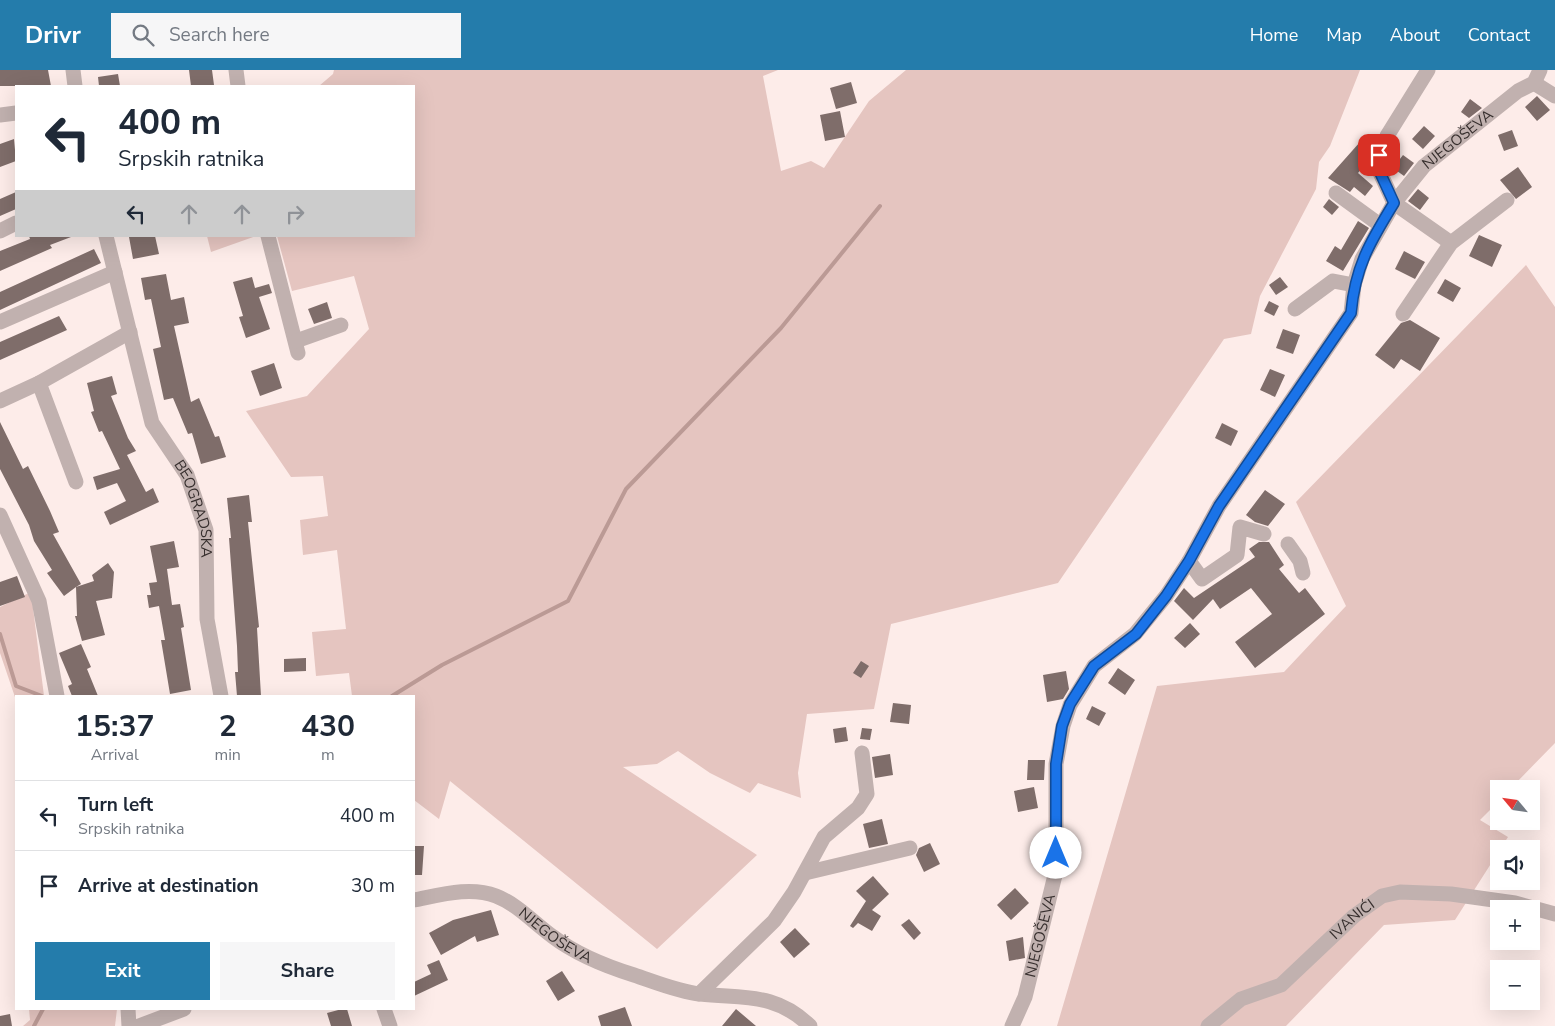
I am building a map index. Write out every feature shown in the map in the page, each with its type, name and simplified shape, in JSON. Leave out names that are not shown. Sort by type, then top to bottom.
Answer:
[{"type":"street","points":[[74,70],[75,85]]},
{"type":"street","points":[[236,70],[238,85]]},
{"type":"street","points":[[1428,70],[1391,129],[1379,155],[1377,166],[1394,203],[1451,243]]},
{"type":"street","name":"NJEGOŠEVA","points":[[1012,1026],[1026,997],[1056,871],[1056,764],[1062,726],[1070,704],[1094,666],[1136,634],[1189,561],[1219,506],[1351,313],[1354,285],[1362,260],[1394,203],[1424,166],[1537,77],[1555,96]]},
{"type":"street","points":[[0,115],[15,113]]},
{"type":"street","points":[[1336,193],[1380,225]]},
{"type":"street","points":[[1403,314],[1451,243],[1507,200]]},
{"type":"street","points":[[0,231],[15,224]]},
{"type":"street","name":"BEOGRADSKA","points":[[106,237],[152,423],[186,475],[206,530],[207,619],[220,695]]},
{"type":"street","points":[[268,237],[297,347],[341,325]]},
{"type":"street","points":[[0,322],[115,272]]},
{"type":"street","points":[[1295,309],[1333,281],[1354,285]]},
{"type":"street","points":[[0,401],[39,383],[130,332]]},
{"type":"street","points":[[39,383],[76,482]]},
{"type":"street","points":[[0,516],[39,601],[57,695]]},
{"type":"street","points":[[1189,561],[1202,579],[1237,555],[1240,527],[1264,534]]},
{"type":"street","points":[[1288,544],[1300,561],[1303,572]]},
{"type":"street","points":[[698,994],[774,921],[805,873],[824,837],[858,808],[867,794],[862,753]]},
{"type":"street","points":[[805,873],[910,848]]},
{"type":"street","name":"NJEGOŠEVA","points":[[415,900],[469,890],[497,896],[553,937],[585,957],[633,975],[698,994],[741,995],[770,1000],[798,1015],[810,1026]]},
{"type":"street","name":"IVANIĆI","points":[[1208,1026],[1241,999],[1280,985],[1354,916],[1382,896],[1400,892],[1451,894],[1515,904],[1555,914]]},
{"type":"street","points":[[128,1010],[129,1026]]},
{"type":"street","points":[[139,1026],[181,1010]]},
{"type":"street","points":[[384,1010],[390,1026]]},
{"type":"shaded area","points":[[334,70],[778,70],[763,76],[781,171],[811,161],[824,168],[869,101],[906,70],[1360,70],[1330,146],[1319,162],[1316,189],[1260,296],[1251,334],[1224,339],[1058,583],[891,624],[874,709],[807,714],[798,773],[801,798],[758,783],[750,793],[710,773],[678,751],[657,764],[623,767],[757,855],[657,949],[450,781],[439,819],[415,801],[415,695],[352,695],[349,673],[316,676],[312,632],[346,629],[337,550],[303,555],[300,520],[328,516],[323,476],[291,477],[246,411],[307,396],[369,329],[354,276],[292,291],[277,237],[415,237],[415,85],[320,85],[333,74]]},
{"type":"shaded area","points":[[207,237],[253,237],[211,252]]},
{"type":"shaded area","points":[[1526,265],[1555,307],[1555,743],[1519,780],[1490,780],[1490,810],[1480,820],[1490,826],[1490,830],[1496,830],[1508,837],[1506,840],[1490,840],[1490,865],[1455,920],[1384,925],[1286,1026],[1057,1026],[1157,686],[1284,672],[1346,606],[1296,502]]},
{"type":"shaded area","points":[[31,592],[44,695],[15,695],[15,697],[0,653],[0,607]]},
{"type":"shaded area","points":[[29,1010],[117,1010],[115,1026],[23,1026],[30,1020]]},
{"type":"building","points":[[0,70],[48,70],[51,85],[15,85],[0,86]]},
{"type":"building","points":[[189,70],[212,70],[214,85],[191,85]]},
{"type":"building","points":[[118,74],[120,85],[99,85],[98,77]]},
{"type":"building","points":[[851,82],[857,103],[836,109],[830,88]]},
{"type":"building","points":[[1537,96],[1550,110],[1537,121],[1525,107]]},
{"type":"building","points":[[1470,99],[1482,108],[1469,118],[1461,112]]},
{"type":"building","points":[[840,111],[845,137],[825,141],[820,115]]},
{"type":"building","points":[[1424,126],[1435,136],[1423,149],[1412,139]]},
{"type":"building","points":[[1512,130],[1518,146],[1504,151],[1498,135]]},
{"type":"building","points":[[14,139],[15,161],[0,167],[0,144]]},
{"type":"building","points":[[1360,142],[1372,152],[1369,160],[1358,173],[1373,186],[1365,196],[1354,187],[1350,192],[1328,178]]},
{"type":"building","points":[[1403,155],[1414,163],[1404,176],[1393,168]]},
{"type":"building","points":[[1518,167],[1532,187],[1516,199],[1500,180]]},
{"type":"building","points":[[1418,189],[1429,198],[1420,210],[1408,201]]},
{"type":"building","points":[[15,192],[15,209],[0,216],[0,199]]},
{"type":"building","points":[[1329,199],[1339,207],[1332,215],[1323,207]]},
{"type":"building","points":[[1358,221],[1369,228],[1343,271],[1326,261],[1335,246],[1341,250]]},
{"type":"building","points":[[1479,235],[1502,245],[1492,267],[1469,256]]},
{"type":"building","points":[[29,237],[71,237],[50,245],[52,248],[0,271],[0,251],[30,239]]},
{"type":"building","points":[[129,237],[155,237],[159,254],[133,259]]},
{"type":"building","points":[[94,249],[101,263],[0,310],[0,292]]},
{"type":"building","points":[[1404,251],[1425,262],[1415,279],[1395,269]]},
{"type":"building","points":[[166,274],[171,300],[184,297],[189,323],[174,326],[191,402],[199,398],[215,437],[219,436],[226,457],[201,464],[192,433],[188,434],[173,398],[164,400],[153,349],[161,347],[151,299],[145,300],[141,278]]},
{"type":"building","points":[[252,277],[255,288],[269,284],[272,293],[259,297],[270,329],[246,338],[239,317],[243,316],[233,282]]},
{"type":"building","points":[[1280,277],[1288,287],[1276,295],[1269,285]]},
{"type":"building","points":[[1445,279],[1461,288],[1453,302],[1437,293]]},
{"type":"building","points":[[1269,301],[1279,306],[1274,316],[1264,311]]},
{"type":"building","points":[[327,302],[332,318],[314,324],[308,309]]},
{"type":"building","points":[[59,316],[67,330],[0,360],[0,342]]},
{"type":"building","points":[[1410,320],[1440,338],[1420,371],[1401,359],[1394,369],[1375,355],[1401,323]]},
{"type":"building","points":[[1283,329],[1300,335],[1293,354],[1276,348]]},
{"type":"building","points":[[274,363],[282,388],[260,396],[251,371]]},
{"type":"building","points":[[1270,369],[1285,375],[1275,397],[1260,390]]},
{"type":"building","points":[[112,376],[117,394],[111,396],[128,438],[136,451],[127,455],[146,492],[153,488],[159,502],[110,525],[104,512],[126,501],[117,483],[97,490],[93,477],[120,469],[102,431],[99,432],[91,412],[94,411],[87,383]]},
{"type":"building","points":[[0,422],[23,469],[28,466],[59,532],[53,534],[81,584],[64,596],[47,573],[52,570],[34,541],[29,525],[0,469]]},
{"type":"building","points":[[1222,423],[1238,431],[1231,446],[1215,438]]},
{"type":"building","points":[[1265,490],[1285,504],[1268,526],[1255,522],[1246,515]]},
{"type":"building","points":[[249,495],[252,522],[248,522],[259,627],[257,628],[261,695],[237,695],[235,672],[238,672],[237,646],[227,498]]},
{"type":"building","points":[[174,541],[179,567],[167,569],[172,605],[180,604],[184,627],[181,628],[191,690],[170,694],[161,640],[165,640],[159,606],[149,608],[147,595],[151,595],[149,583],[157,582],[150,546]]},
{"type":"building","points":[[1259,542],[1269,542],[1284,565],[1279,569],[1299,593],[1305,588],[1325,614],[1255,668],[1235,642],[1272,614],[1251,588],[1220,609],[1213,599],[1193,620],[1174,601],[1184,588],[1194,598],[1255,557],[1249,549]]},
{"type":"building","points":[[108,563],[114,572],[112,598],[96,601],[105,635],[82,641],[75,616],[77,616],[76,587],[94,581],[92,575]]},
{"type":"building","points":[[17,576],[25,597],[0,606],[0,582]]},
{"type":"building","points":[[1190,623],[1200,634],[1185,648],[1174,638]]},
{"type":"building","points":[[81,644],[91,667],[87,669],[98,695],[72,695],[68,686],[72,684],[59,653]]},
{"type":"building","points":[[306,658],[306,671],[284,672],[284,659]]},
{"type":"building","points":[[861,661],[869,666],[861,678],[853,673]]},
{"type":"building","points":[[1118,668],[1135,680],[1125,695],[1108,683]]},
{"type":"building","points":[[1066,671],[1069,689],[1063,699],[1047,702],[1043,675]]},
{"type":"building","points":[[893,703],[911,705],[909,724],[890,722]]},
{"type":"building","points":[[1092,706],[1106,713],[1099,726],[1086,719]]},
{"type":"building","points":[[846,727],[848,741],[835,743],[833,729]]},
{"type":"building","points":[[862,728],[872,729],[870,740],[860,739]]},
{"type":"building","points":[[890,754],[893,775],[875,778],[872,757]]},
{"type":"building","points":[[1028,760],[1045,760],[1044,780],[1027,780]]},
{"type":"building","points":[[1034,787],[1038,808],[1018,812],[1014,791]]},
{"type":"building","points":[[882,819],[888,844],[869,848],[863,824]]},
{"type":"building","points":[[930,843],[940,864],[924,872],[916,855],[919,848]]},
{"type":"building","points":[[415,846],[424,846],[422,875],[415,875]]},
{"type":"building","points":[[873,876],[889,894],[872,910],[881,916],[872,931],[858,923],[853,928],[850,926],[866,901],[856,891]]},
{"type":"building","points":[[1015,888],[1029,903],[1011,920],[997,905]]},
{"type":"building","points":[[491,910],[499,935],[477,942],[475,936],[441,955],[429,933],[453,920]]},
{"type":"building","points":[[909,919],[921,933],[914,940],[901,925]]},
{"type":"building","points":[[795,928],[810,944],[794,958],[780,942]]},
{"type":"building","points":[[1023,937],[1025,958],[1009,961],[1006,941]]},
{"type":"building","points":[[439,960],[448,980],[415,996],[415,982],[431,974],[427,965]]},
{"type":"building","points":[[562,971],[575,991],[558,1001],[546,981]]},
{"type":"building","points":[[625,1007],[632,1026],[601,1026],[598,1016]]},
{"type":"building","points":[[736,1009],[756,1026],[722,1026]]},
{"type":"building","points":[[347,1010],[352,1026],[331,1026],[327,1013]]},
{"type":"building","points":[[10,1014],[12,1026],[0,1026],[0,1016]]},
{"type":"waterway","points":[[394,695],[442,665],[568,601],[626,489],[781,328],[880,206]]},
{"type":"waterway","points":[[0,634],[16,686],[39,695]]},
{"type":"waterway","points":[[34,1026],[42,1010]]},
{"type":"route","points":[[1056,853],[1056,764],[1062,726],[1070,704],[1094,666],[1136,634],[1166,596],[1189,561],[1219,506],[1351,313],[1354,285],[1362,260],[1394,203],[1377,166],[1379,155]]}]
